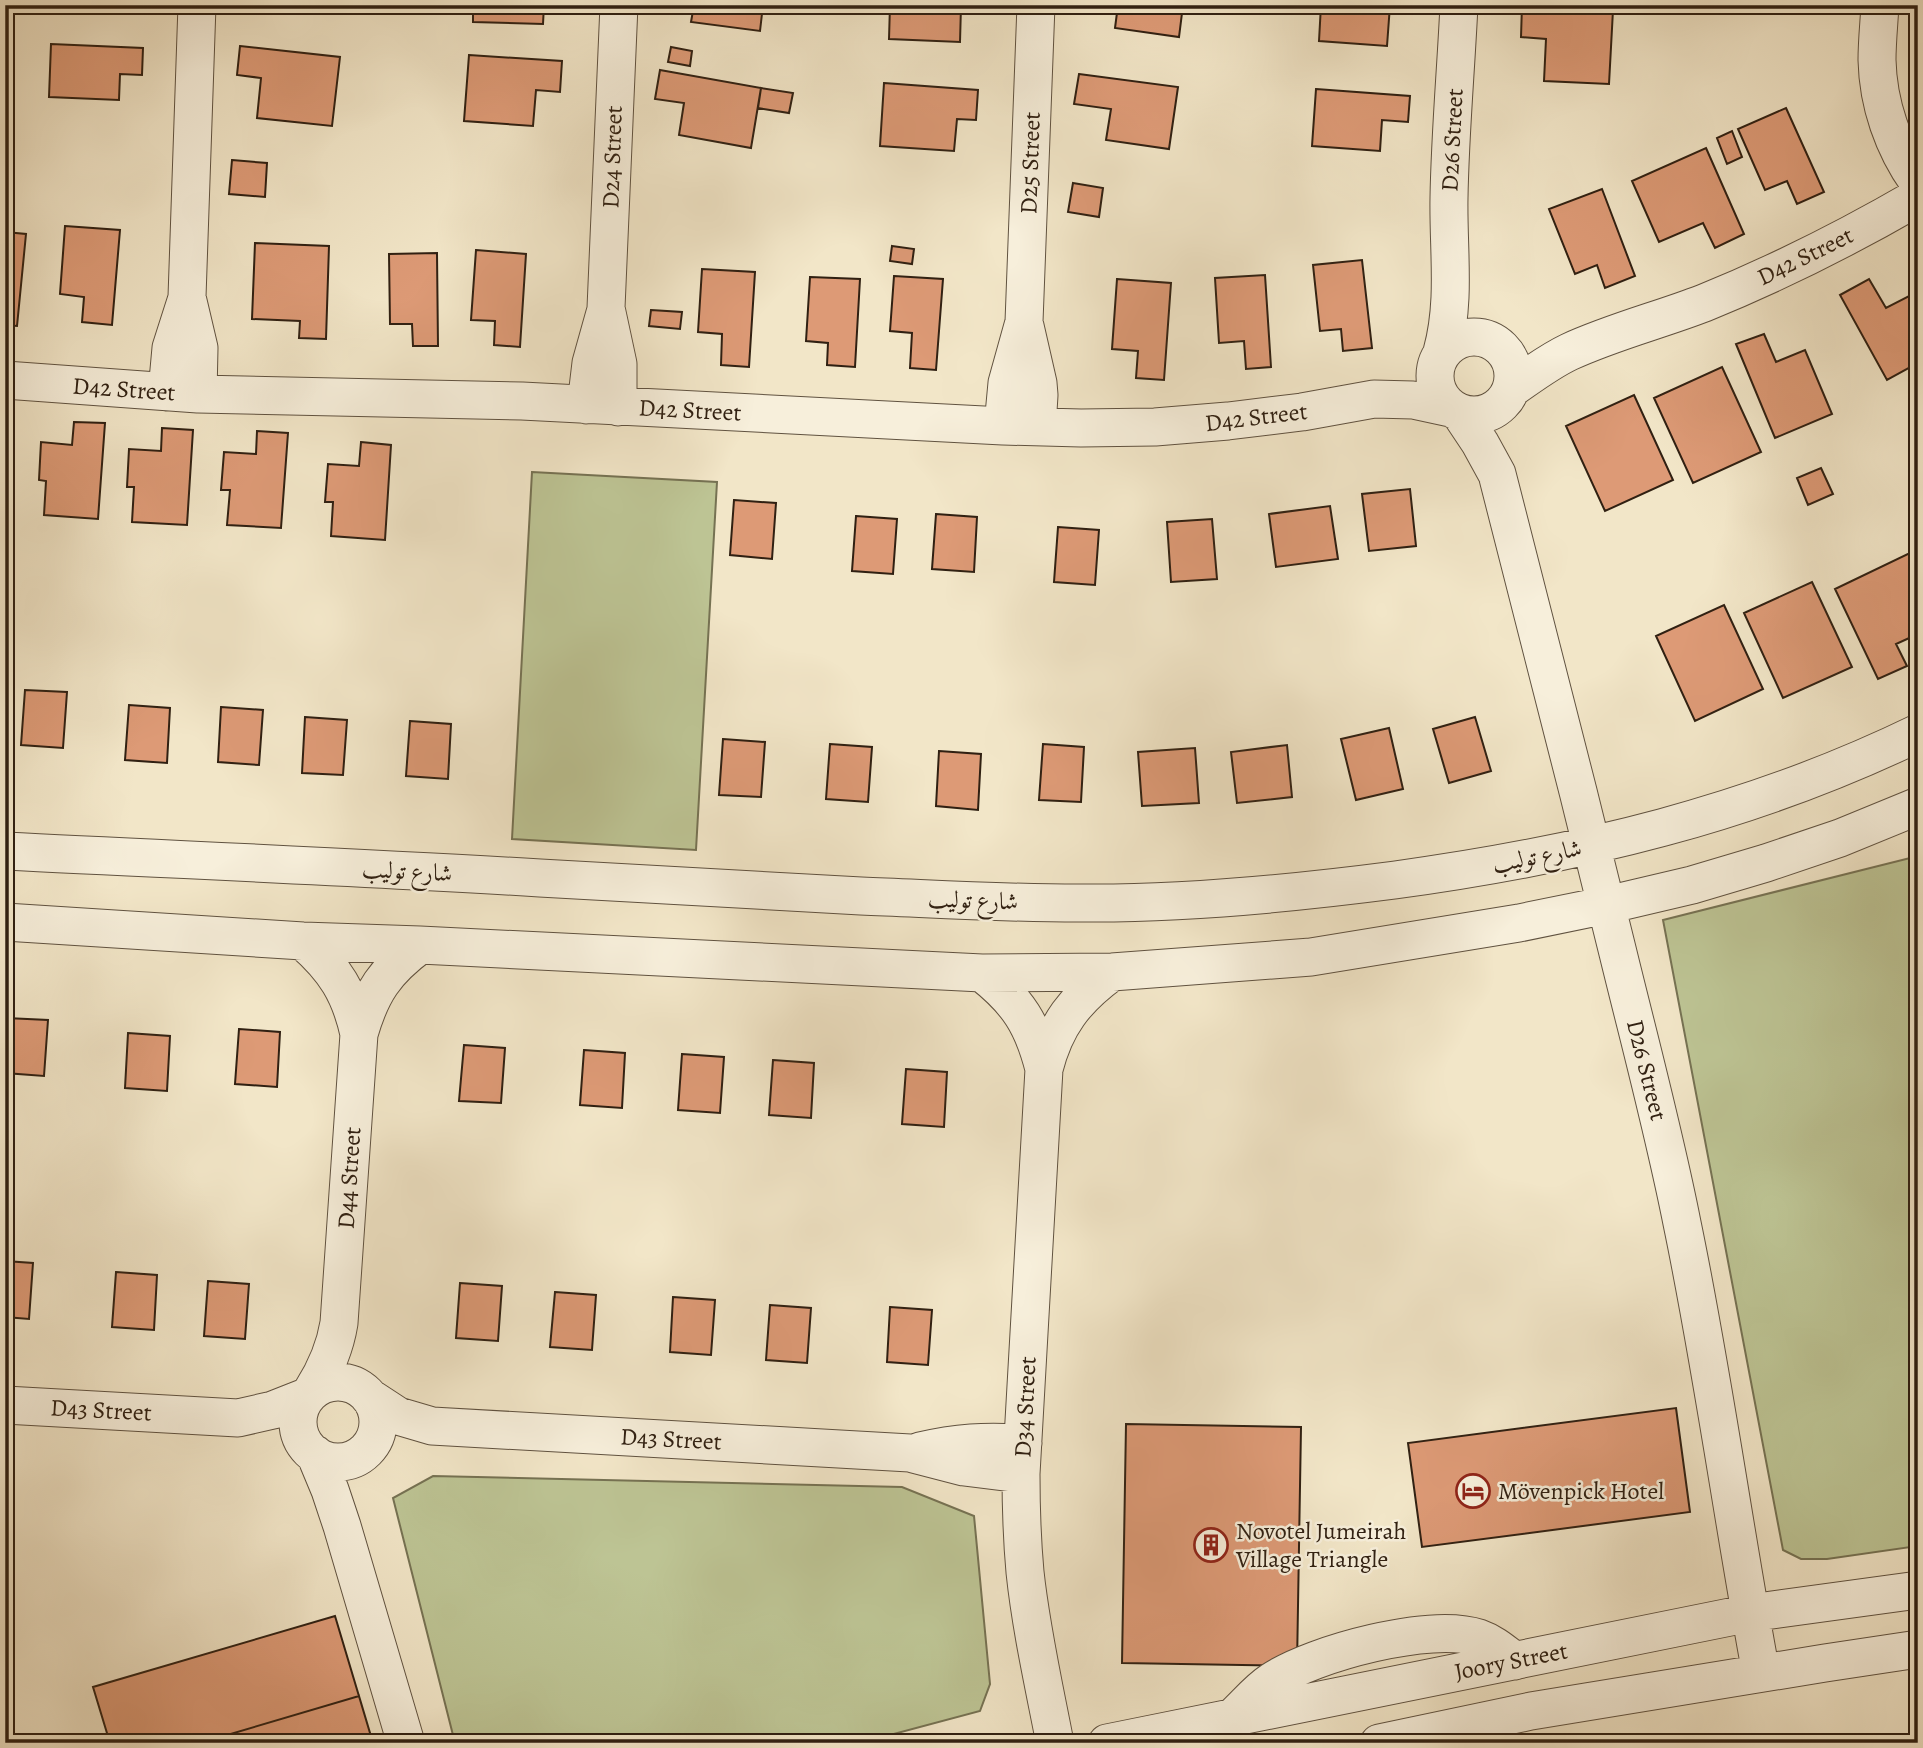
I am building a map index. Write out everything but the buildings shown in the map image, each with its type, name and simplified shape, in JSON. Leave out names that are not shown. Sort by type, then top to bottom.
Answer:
[{"type":"street","points":[[183,393],[171,348],[187,297],[197,5]]},
{"type":"street","name":"D24 Street","points":[[602,406],[618,364],[606,309],[619,5]]},
{"type":"street","name":"D25 Street","points":[[1020,427],[1039,395],[1024,322],[1036,5]]},
{"type":"street","name":"D26 Street","points":[[1440,356],[1450,314],[1449,182],[1459,5]]},
{"type":"street","points":[[1880,5],[1877,61],[1885,116],[1908,168],[1918,182]]},
{"type":"street","name":"D42 Street","points":[[1506,397],[1540,368],[1571,351],[1702,303],[1758,279],[1815,253],[1918,197]]},
{"type":"street","name":"D26 Street","points":[[1451,275],[1468,309],[1494,343]]},
{"type":"street","points":[[1480,337],[1494,343],[1506,353],[1513,370],[1514,380],[1506,397],[1486,414],[1469,416],[1455,411],[1444,402],[1435,386],[1434,377],[1440,356],[1448,346],[1464,338],[1480,337]]},
{"type":"street","name":"D42 Street","points":[[1494,343],[1534,352],[1571,351]]},
{"type":"street","name":"D42 Street","points":[[1374,399],[1440,356]]},
{"type":"street","name":"D42 Street","points":[[5,380],[183,393],[522,401],[1081,429],[1228,421],[1302,412],[1374,399],[1412,400],[1455,411]]},
{"type":"street","name":"D26 Street","points":[[1497,474],[1506,397]]},
{"type":"street","name":"D26 Street","points":[[1455,411],[1480,443],[1497,474],[1653,1089],[1708,1358],[1761,1673]]},
{"type":"street","name":"شارع توليب","points":[[5,851],[950,900],[1167,902],[1310,891],[1503,863],[1592,845],[1676,825],[1749,802],[1822,776],[1918,733]]},
{"type":"street","points":[[5,922],[303,941],[982,972],[1112,972],[1311,957],[1519,923],[1607,905],[1692,885],[1766,863],[1840,838],[1918,806]]},
{"type":"street","name":"D44 Street","points":[[303,941],[320,956],[346,992],[359,1034]]},
{"type":"street","name":"D44 Street","points":[[309,1394],[330,1359],[339,1323],[359,1034],[374,992],[402,958],[420,945]]},
{"type":"street","name":"D34 Street","points":[[982,972],[1001,987],[1030,1024],[1044,1069]]},
{"type":"street","name":"D34 Street","points":[[1055,1743],[1034,1636],[1021,1518],[1044,1069],[1056,1031],[1067,1014],[1080,998],[1112,972]]},
{"type":"street","name":"D44 Street","points":[[339,1323],[348,1357],[365,1393]]},
{"type":"street","points":[[342,1527],[347,1490],[364,1451],[374,1437],[377,1416],[365,1393],[352,1385],[336,1382],[319,1386],[309,1394],[298,1413],[299,1432],[330,1490],[406,1743]]},
{"type":"street","name":"D43 Street","points":[[365,1393],[398,1416],[432,1426],[910,1453],[974,1441],[1022,1459]]},
{"type":"street","name":"D43 Street","points":[[5,1405],[238,1418],[273,1410],[309,1394]]},
{"type":"street","name":"D43 Street","points":[[238,1418],[274,1431],[311,1451]]},
{"type":"street","name":"D43 Street","points":[[364,1451],[400,1434],[432,1426]]},
{"type":"street","points":[[311,1451],[332,1461],[351,1459],[364,1451]]},
{"type":"street","name":"Joory Street","points":[[1107,1743],[1750,1613],[1918,1590]]},
{"type":"street","points":[[1379,1743],[1531,1711],[1918,1649]]},
{"type":"green space","points":[[532,472],[717,482],[696,850],[512,839]]},
{"type":"green space","points":[[1918,856],[1918,1546],[1827,1559],[1801,1559],[1783,1550],[1663,920]]},
{"type":"green space","points":[[433,1476],[902,1487],[974,1516],[990,1684],[980,1711],[860,1743],[455,1743],[393,1498]]},
{"type":"place","name":"Mövenpick Hotel","points":[[1473,1491]]},
{"type":"place","name":"Novotel Jumeirah Village Triangle","points":[[1211,1545]]}]
